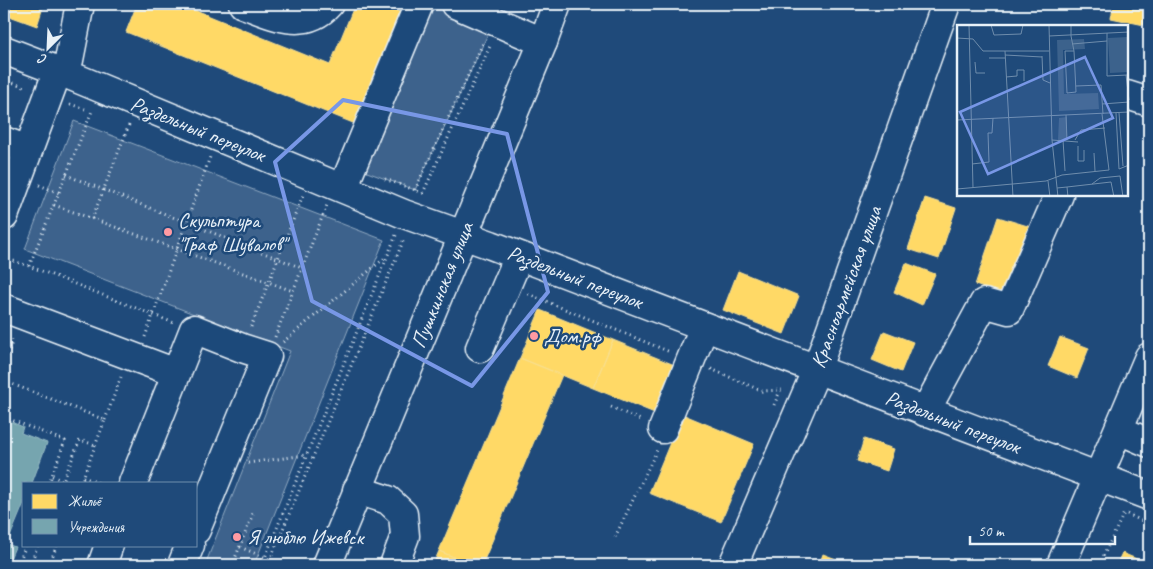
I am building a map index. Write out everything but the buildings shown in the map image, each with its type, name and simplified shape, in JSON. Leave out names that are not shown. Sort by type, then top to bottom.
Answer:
[{"type":"street","points":[[4,216],[16,145],[68,60],[80,4]]},
{"type":"street","points":[[243,4],[286,20],[304,19],[323,10],[329,4]]},
{"type":"street","points":[[336,196],[419,4]]},
{"type":"street","points":[[455,4],[543,42]]},
{"type":"street","name":"Пушкинская улица","points":[[327,565],[557,4]]},
{"type":"street","name":"Красноармейская улица","points":[[733,565],[816,370],[946,4]]},
{"type":"street","name":"Раздельный переулок","points":[[4,50],[61,72],[336,196],[404,214],[519,256],[1149,496]]},
{"type":"street","points":[[1128,95],[1149,102]]},
{"type":"street","points":[[925,412],[984,303],[1009,310],[1059,196]]},
{"type":"street","points":[[480,348],[519,256]]},
{"type":"street","points":[[13,312],[176,373]]},
{"type":"street","points":[[663,429],[704,327]]},
{"type":"street","points":[[133,482],[194,329],[255,352],[222,467],[198,525]]},
{"type":"street","points":[[1061,565],[1149,357]]},
{"type":"street","points":[[1119,430],[1149,443]]},
{"type":"street","points":[[358,490],[388,500],[403,514],[405,536],[394,565]]},
{"type":"street","points":[[102,565],[109,546]]},
{"type":"street","points":[[182,565],[190,546]]},
{"type":"path","points":[[497,22],[423,193],[415,190],[497,22]]},
{"type":"path","points":[[29,266],[92,111]]},
{"type":"path","points":[[92,218],[129,125]]},
{"type":"path","points":[[4,258],[29,266],[153,316],[210,156]]},
{"type":"path","points":[[66,175],[302,268]]},
{"type":"path","points":[[255,352],[268,282],[303,194]]},
{"type":"path","points":[[255,352],[293,291],[336,196]]},
{"type":"path","points":[[54,205],[293,291]]},
{"type":"path","points":[[262,565],[397,232]]},
{"type":"path","points":[[268,565],[405,236]]},
{"type":"path","points":[[255,352],[387,256]]},
{"type":"path","points":[[4,364],[13,312]]},
{"type":"path","points":[[4,381],[105,420]]},
{"type":"path","points":[[81,482],[114,394]]},
{"type":"path","points":[[611,407],[663,429]]},
{"type":"path","points":[[4,418],[65,441],[49,482]]},
{"type":"path","points":[[52,476],[63,481],[80,440],[95,446]]},
{"type":"path","points":[[222,467],[306,455]]},
{"type":"path","points":[[83,477],[96,482]]},
{"type":"path","points":[[234,561],[254,511]]},
{"type":"path","points":[[1099,565],[1124,513]]},
{"type":"path","points":[[18,565],[26,546]]},
{"type":"path","points":[[30,565],[38,546]]},
{"type":"path","points":[[50,565],[57,546]]},
{"type":"path","points":[[240,547],[271,560]]},
{"type":"highlighted area","points":[[343,100],[507,134],[548,292],[472,386],[312,301],[275,162]]},
{"type":"shaded area","points":[[419,4],[455,4],[494,21],[415,190],[351,166]]},
{"type":"shaded area","points":[[74,121],[384,240],[254,565],[205,565],[290,351],[25,249]]},
{"type":"place","name":"Скульптура \"Граф Шувалов\"","points":[[168,232]]},
{"type":"place","name":"Дом.рф","points":[[534,336]]},
{"type":"place","name":"Я люблю Ижевск","points":[[237,537]]}]
